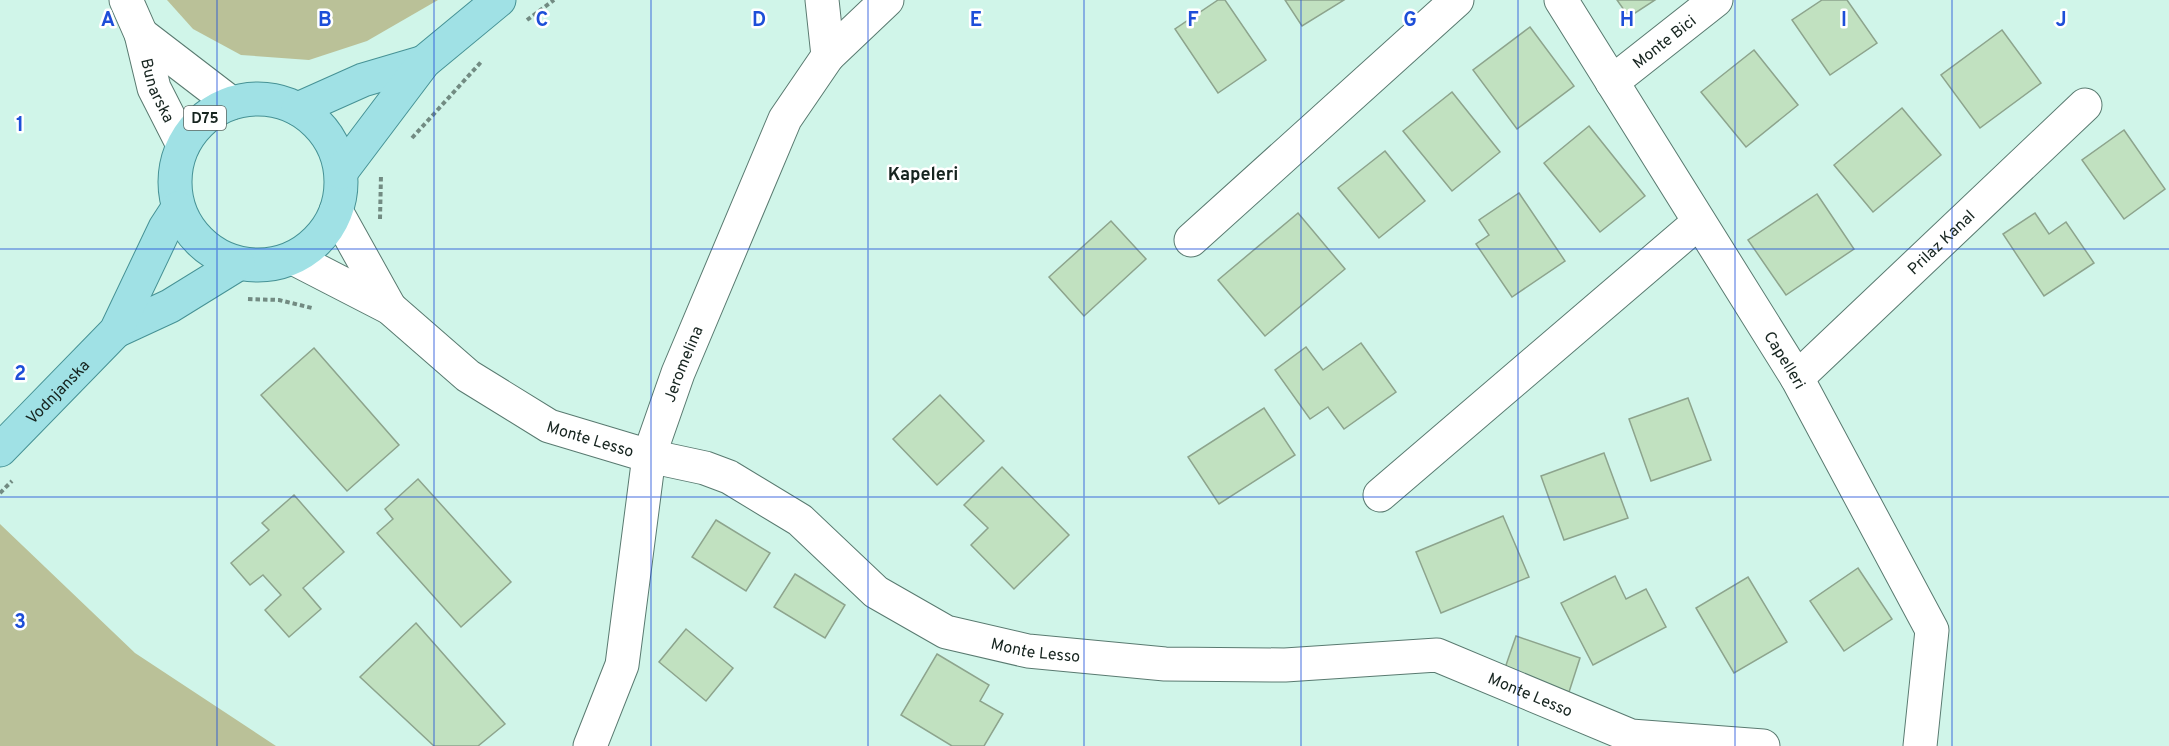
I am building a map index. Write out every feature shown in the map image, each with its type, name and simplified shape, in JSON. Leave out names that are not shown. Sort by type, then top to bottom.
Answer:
[{"type":"main road","points":[[341,172],[424,62],[499,0]]},
{"type":"main road","points":[[298,109],[363,80],[424,62]]},
{"type":"main road","name":"D75","points":[[265,99],[298,109],[311,118],[331,141],[341,172],[341,191],[336,211],[320,239],[293,258],[276,264],[257,266],[238,264],[219,256],[201,243],[187,227],[178,208],[174,176],[183,145],[195,127],[211,113],[231,103],[265,99]]},
{"type":"main road","name":"Vodnjanska","points":[[0,450],[116,331],[165,228],[178,208]]},
{"type":"main road","name":"Vodnjanska","points":[[116,331],[170,306],[238,264]]},
{"type":"street","name":"Bunarska","points":[[126,0],[141,33],[154,88],[183,145]]},
{"type":"street","points":[[822,0],[828,56]]},
{"type":"street","name":"Jeromelina","points":[[590,746],[622,665],[648,456],[678,373],[784,119],[828,56],[887,0]]},
{"type":"street","points":[[1191,240],[1457,0]]},
{"type":"street","name":"Capelleri","points":[[1561,0],[1797,378],[1932,630],[1920,746]]},
{"type":"street","name":"Monte Bici","points":[[1612,82],[1716,0]]},
{"type":"street","name":"Bunarska","points":[[141,33],[231,103]]},
{"type":"street","name":"Prilaz Kanal","points":[[1797,378],[2085,105]]},
{"type":"street","name":"Monte Lesso","points":[[336,211],[390,309]]},
{"type":"street","points":[[1380,495],[1700,222]]},
{"type":"street","name":"Monte Lesso","points":[[293,258],[390,309],[468,376],[549,426],[648,456],[705,468],[729,477],[800,520],[876,592],[946,632],[1028,651],[1165,664],[1285,665],[1437,655],[1631,736],[1763,746]]},
{"type":"green space","points":[[167,0],[438,0],[367,41],[309,60],[241,55],[193,29]]},
{"type":"green space","points":[[0,524],[135,653],[276,746],[0,746]]},
{"type":"building","points":[[1218,0],[1225,0],[1266,60],[1218,93],[1175,29]]},
{"type":"building","points":[[1285,0],[1344,0],[1302,26]]},
{"type":"building","points":[[1617,0],[1655,0],[1629,17]]},
{"type":"building","points":[[1822,0],[1847,0],[1877,43],[1830,75],[1792,20]]},
{"type":"building","points":[[1530,27],[1574,86],[1517,129],[1473,70]]},
{"type":"building","points":[[2002,30],[2041,83],[1980,128],[1941,75]]},
{"type":"building","points":[[1754,50],[1798,105],[1746,147],[1701,92]]},
{"type":"building","points":[[1452,92],[1500,152],[1452,191],[1403,131]]},
{"type":"building","points":[[1902,108],[1941,155],[1873,212],[1834,165]]},
{"type":"building","points":[[1589,126],[1645,196],[1600,232],[1544,163]]},
{"type":"building","points":[[2124,130],[2165,189],[2124,219],[2082,160]]},
{"type":"building","points":[[1385,151],[1425,201],[1379,238],[1338,188]]},
{"type":"building","points":[[1519,193],[1565,261],[1512,297],[1476,244],[1489,235],[1479,220]]},
{"type":"building","points":[[1817,194],[1854,249],[1786,295],[1748,240]]},
{"type":"building","points":[[1298,213],[1345,269],[1265,336],[1218,280]]},
{"type":"building","points":[[2035,213],[2049,234],[2066,222],[2094,263],[2044,296],[2003,234]]},
{"type":"building","points":[[1111,221],[1146,259],[1084,316],[1049,277]]},
{"type":"building","points":[[1361,343],[1396,392],[1344,429],[1328,407],[1310,419],[1275,370],[1306,347],[1323,370]]},
{"type":"building","points":[[314,348],[399,445],[347,491],[261,395]]},
{"type":"building","points":[[940,395],[984,441],[937,485],[893,439]]},
{"type":"building","points":[[1688,398],[1711,460],[1651,481],[1629,419]]},
{"type":"building","points":[[1264,408],[1295,455],[1219,504],[1188,457]]},
{"type":"building","points":[[1604,453],[1628,518],[1564,540],[1541,476]]},
{"type":"building","points":[[1002,467],[1069,535],[1014,589],[971,545],[988,528],[964,505]]},
{"type":"building","points":[[418,479],[511,582],[461,627],[377,533],[393,519],[385,509]]},
{"type":"building","points":[[294,495],[344,552],[303,588],[321,609],[289,637],[265,610],[281,595],[263,575],[250,585],[231,563],[269,530],[262,523]]},
{"type":"building","points":[[1503,516],[1529,577],[1441,613],[1416,552]]},
{"type":"building","points":[[716,520],[770,553],[746,591],[692,557]]},
{"type":"building","points":[[1858,568],[1892,619],[1844,651],[1810,601]]},
{"type":"building","points":[[795,574],[845,605],[825,638],[774,607]]},
{"type":"building","points":[[1615,576],[1626,599],[1646,589],[1666,627],[1593,665],[1561,603]]},
{"type":"building","points":[[1748,577],[1787,642],[1734,673],[1696,608]]},
{"type":"building","points":[[416,623],[505,724],[478,746],[434,746],[360,677]]},
{"type":"building","points":[[686,629],[733,668],[706,701],[659,662]]},
{"type":"building","points":[[1516,636],[1580,658],[1569,692],[1504,671]]},
{"type":"building","points":[[937,654],[989,685],[980,701],[1003,714],[984,746],[952,746],[901,715]]},
{"type":"district","name":"Kapeleri","points":[[923,174]]}]
